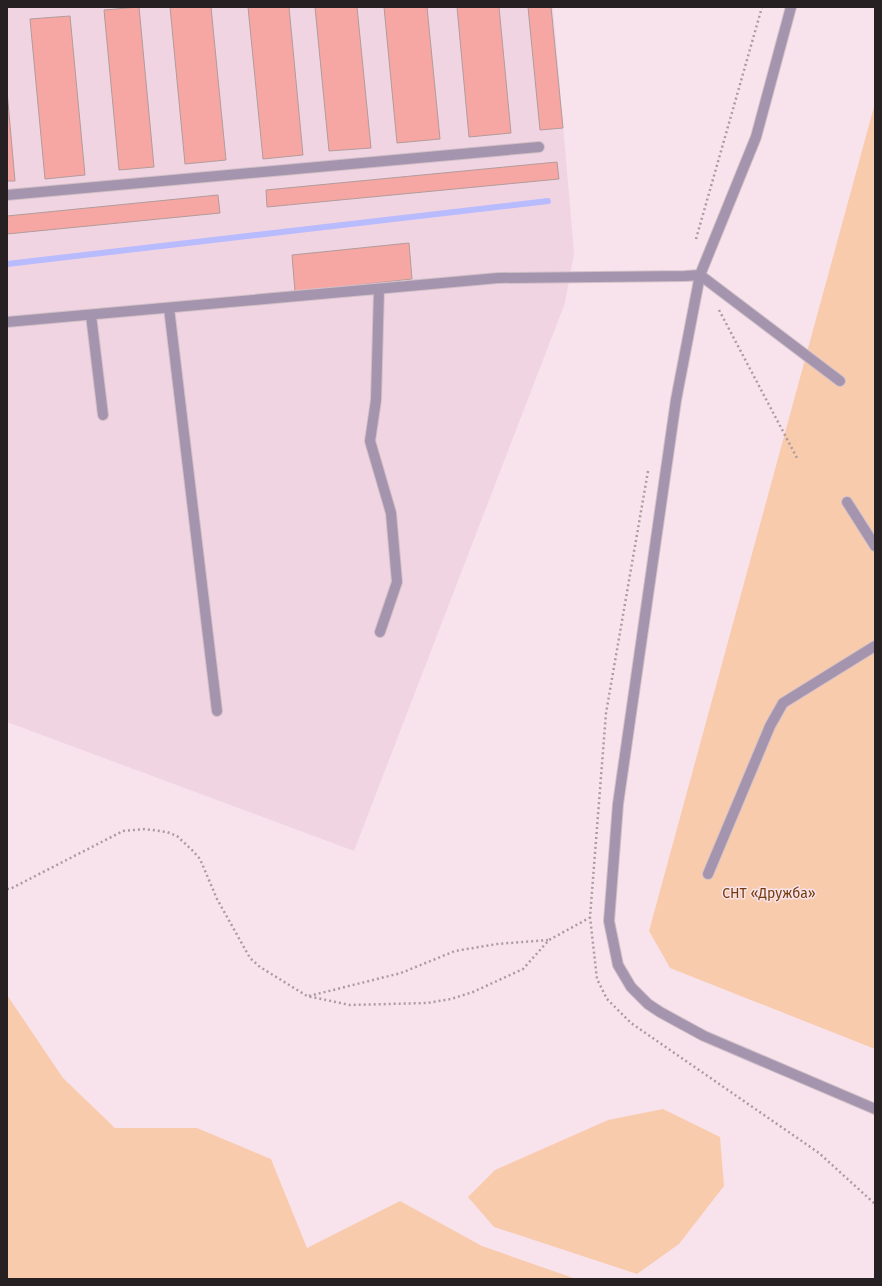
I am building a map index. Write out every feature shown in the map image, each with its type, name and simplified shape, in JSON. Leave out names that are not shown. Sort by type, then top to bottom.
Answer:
[{"type":"lane","points":[[791,7],[756,137],[700,274],[676,400],[620,788],[609,920],[618,965],[631,987],[648,1004],[704,1036],[875,1109]]},
{"type":"lane","points":[[7,195],[539,147]]},
{"type":"lane","points":[[7,322],[498,278],[685,276],[700,274],[840,382]]},
{"type":"lane","points":[[379,289],[376,400],[370,441],[391,513],[397,582],[380,632]]},
{"type":"lane","points":[[169,308],[217,711]]},
{"type":"lane","points":[[91,314],[103,415]]},
{"type":"lane","points":[[847,502],[875,546]]},
{"type":"lane","points":[[708,874],[770,726],[783,703],[875,646]]},
{"type":"path","points":[[694,245],[762,7]]},
{"type":"path","points":[[719,310],[797,458]]},
{"type":"path","points":[[649,465],[606,713],[590,917],[597,979],[607,999],[631,1023],[819,1153],[875,1204]]},
{"type":"path","points":[[7,889],[10,889],[123,831],[145,829],[167,832],[177,836],[194,851],[200,859],[217,899],[250,958],[260,967],[307,996],[350,1005],[420,1003],[451,999],[473,992],[522,969],[549,940],[590,917],[609,920]]},
{"type":"path","points":[[307,996],[401,973],[455,951],[497,944],[549,940]]},
{"type":"shaded area","points":[[7,7],[553,7],[574,253],[565,303],[354,851],[7,722]]},
{"type":"green space","name":"СНТ «Дружба»","points":[[875,103],[875,1049],[670,968],[649,931]]},
{"type":"green space","points":[[7,995],[63,1078],[115,1128],[197,1128],[271,1159],[307,1248],[400,1201],[482,1246],[576,1279],[7,1279]]},
{"type":"green space","points":[[663,1109],[720,1137],[724,1186],[679,1244],[637,1274],[494,1227],[468,1197],[495,1170],[608,1120]]},
{"type":"building","points":[[139,7],[154,167],[119,170],[104,10]]},
{"type":"building","points":[[170,7],[211,7],[226,160],[185,164]]},
{"type":"building","points":[[248,7],[289,7],[303,155],[263,159]]},
{"type":"building","points":[[315,7],[357,7],[371,148],[329,151]]},
{"type":"building","points":[[384,7],[427,7],[440,139],[397,143]]},
{"type":"building","points":[[457,7],[499,7],[511,133],[469,137]]},
{"type":"building","points":[[528,7],[551,7],[563,128],[540,130]]},
{"type":"building","points":[[70,16],[85,175],[45,179],[30,19]]},
{"type":"building","points":[[7,91],[15,181],[7,181]]},
{"type":"building","points":[[557,162],[559,179],[267,207],[266,190]]},
{"type":"building","points":[[218,195],[220,213],[7,234],[7,216]]},
{"type":"building","points":[[409,243],[412,279],[295,292],[292,255]]},
{"type":"waterway","points":[[7,264],[548,201]]}]
